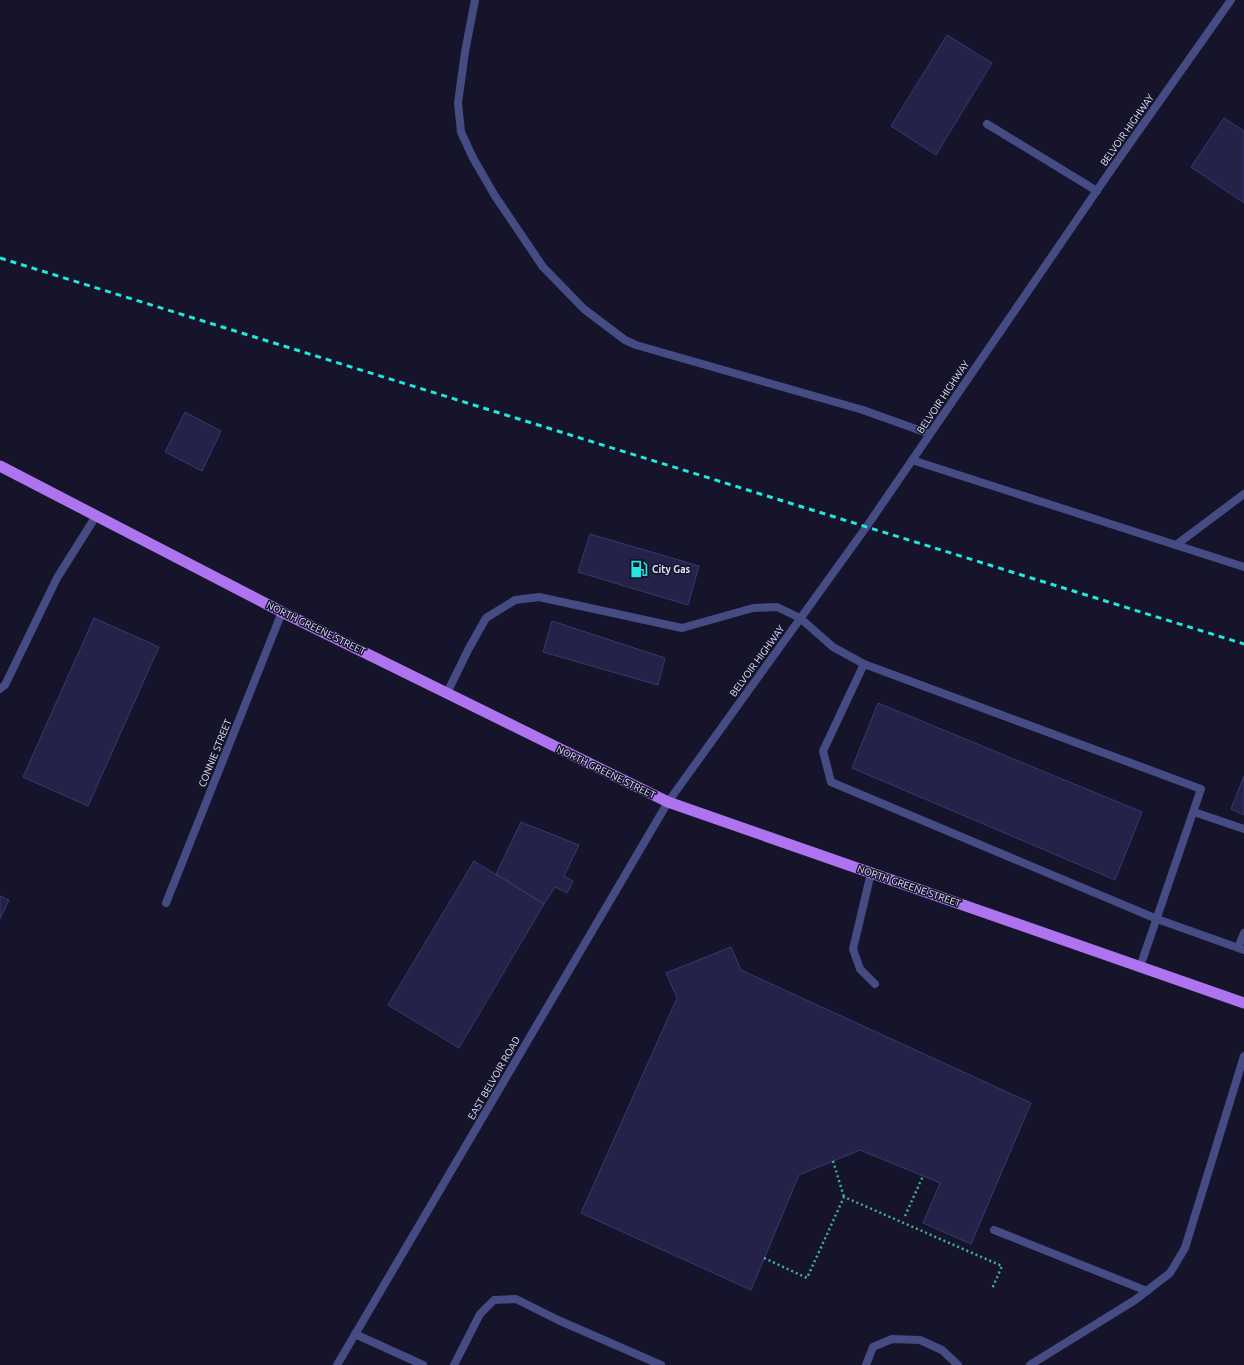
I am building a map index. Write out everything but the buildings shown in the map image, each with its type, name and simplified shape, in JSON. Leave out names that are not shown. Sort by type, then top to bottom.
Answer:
[{"type":"main road","name":"NORTH GREENE STREET","points":[[0,466],[282,612],[668,802],[1244,1003]]},
{"type":"street","points":[[475,0],[465,52],[458,103],[461,132],[473,158],[494,196],[539,261],[584,309],[625,340],[636,345],[863,410],[930,434]]},
{"type":"street","name":"BELVOIR HIGHWAY","points":[[668,802],[867,526],[1097,191],[1231,0]]},
{"type":"street","points":[[987,124],[1097,191]]},
{"type":"street","points":[[912,460],[1244,567]]},
{"type":"street","points":[[1176,545],[1244,494]]},
{"type":"street","points":[[0,689],[5,685],[57,578],[96,516]]},
{"type":"street","points":[[447,693],[468,650],[486,618],[516,600],[539,597],[682,628],[753,608],[777,607],[800,618],[833,647],[864,664],[1202,790],[1140,967]]},
{"type":"street","name":"CONNIE STREET","points":[[166,902],[282,612]]},
{"type":"street","points":[[864,664],[823,751],[831,782],[1156,920],[1241,949],[1244,933]]},
{"type":"street","name":"EAST BELVOIR ROAD","points":[[337,1365],[668,802]]},
{"type":"street","points":[[1194,812],[1244,829]]},
{"type":"street","points":[[871,873],[853,949],[860,969],[875,984]]},
{"type":"street","points":[[1030,1365],[1135,1300],[1170,1273],[1185,1248],[1244,1056]]},
{"type":"street","points":[[994,1230],[1147,1291]]},
{"type":"street","points":[[454,1365],[480,1314],[494,1300],[516,1298],[558,1320],[661,1365]]},
{"type":"street","points":[[356,1334],[423,1365]]},
{"type":"street","points":[[866,1365],[873,1347],[892,1339],[920,1340],[942,1350],[958,1365]]},
{"type":"path","points":[[764,1258],[807,1278],[844,1197],[833,1161]]},
{"type":"path","points":[[905,1216],[923,1176]]},
{"type":"path","points":[[844,1197],[1002,1266],[992,1289]]},
{"type":"railway","points":[[0,258],[1244,644]]},
{"type":"place","name":"City Gas","points":[[639,569]]}]
